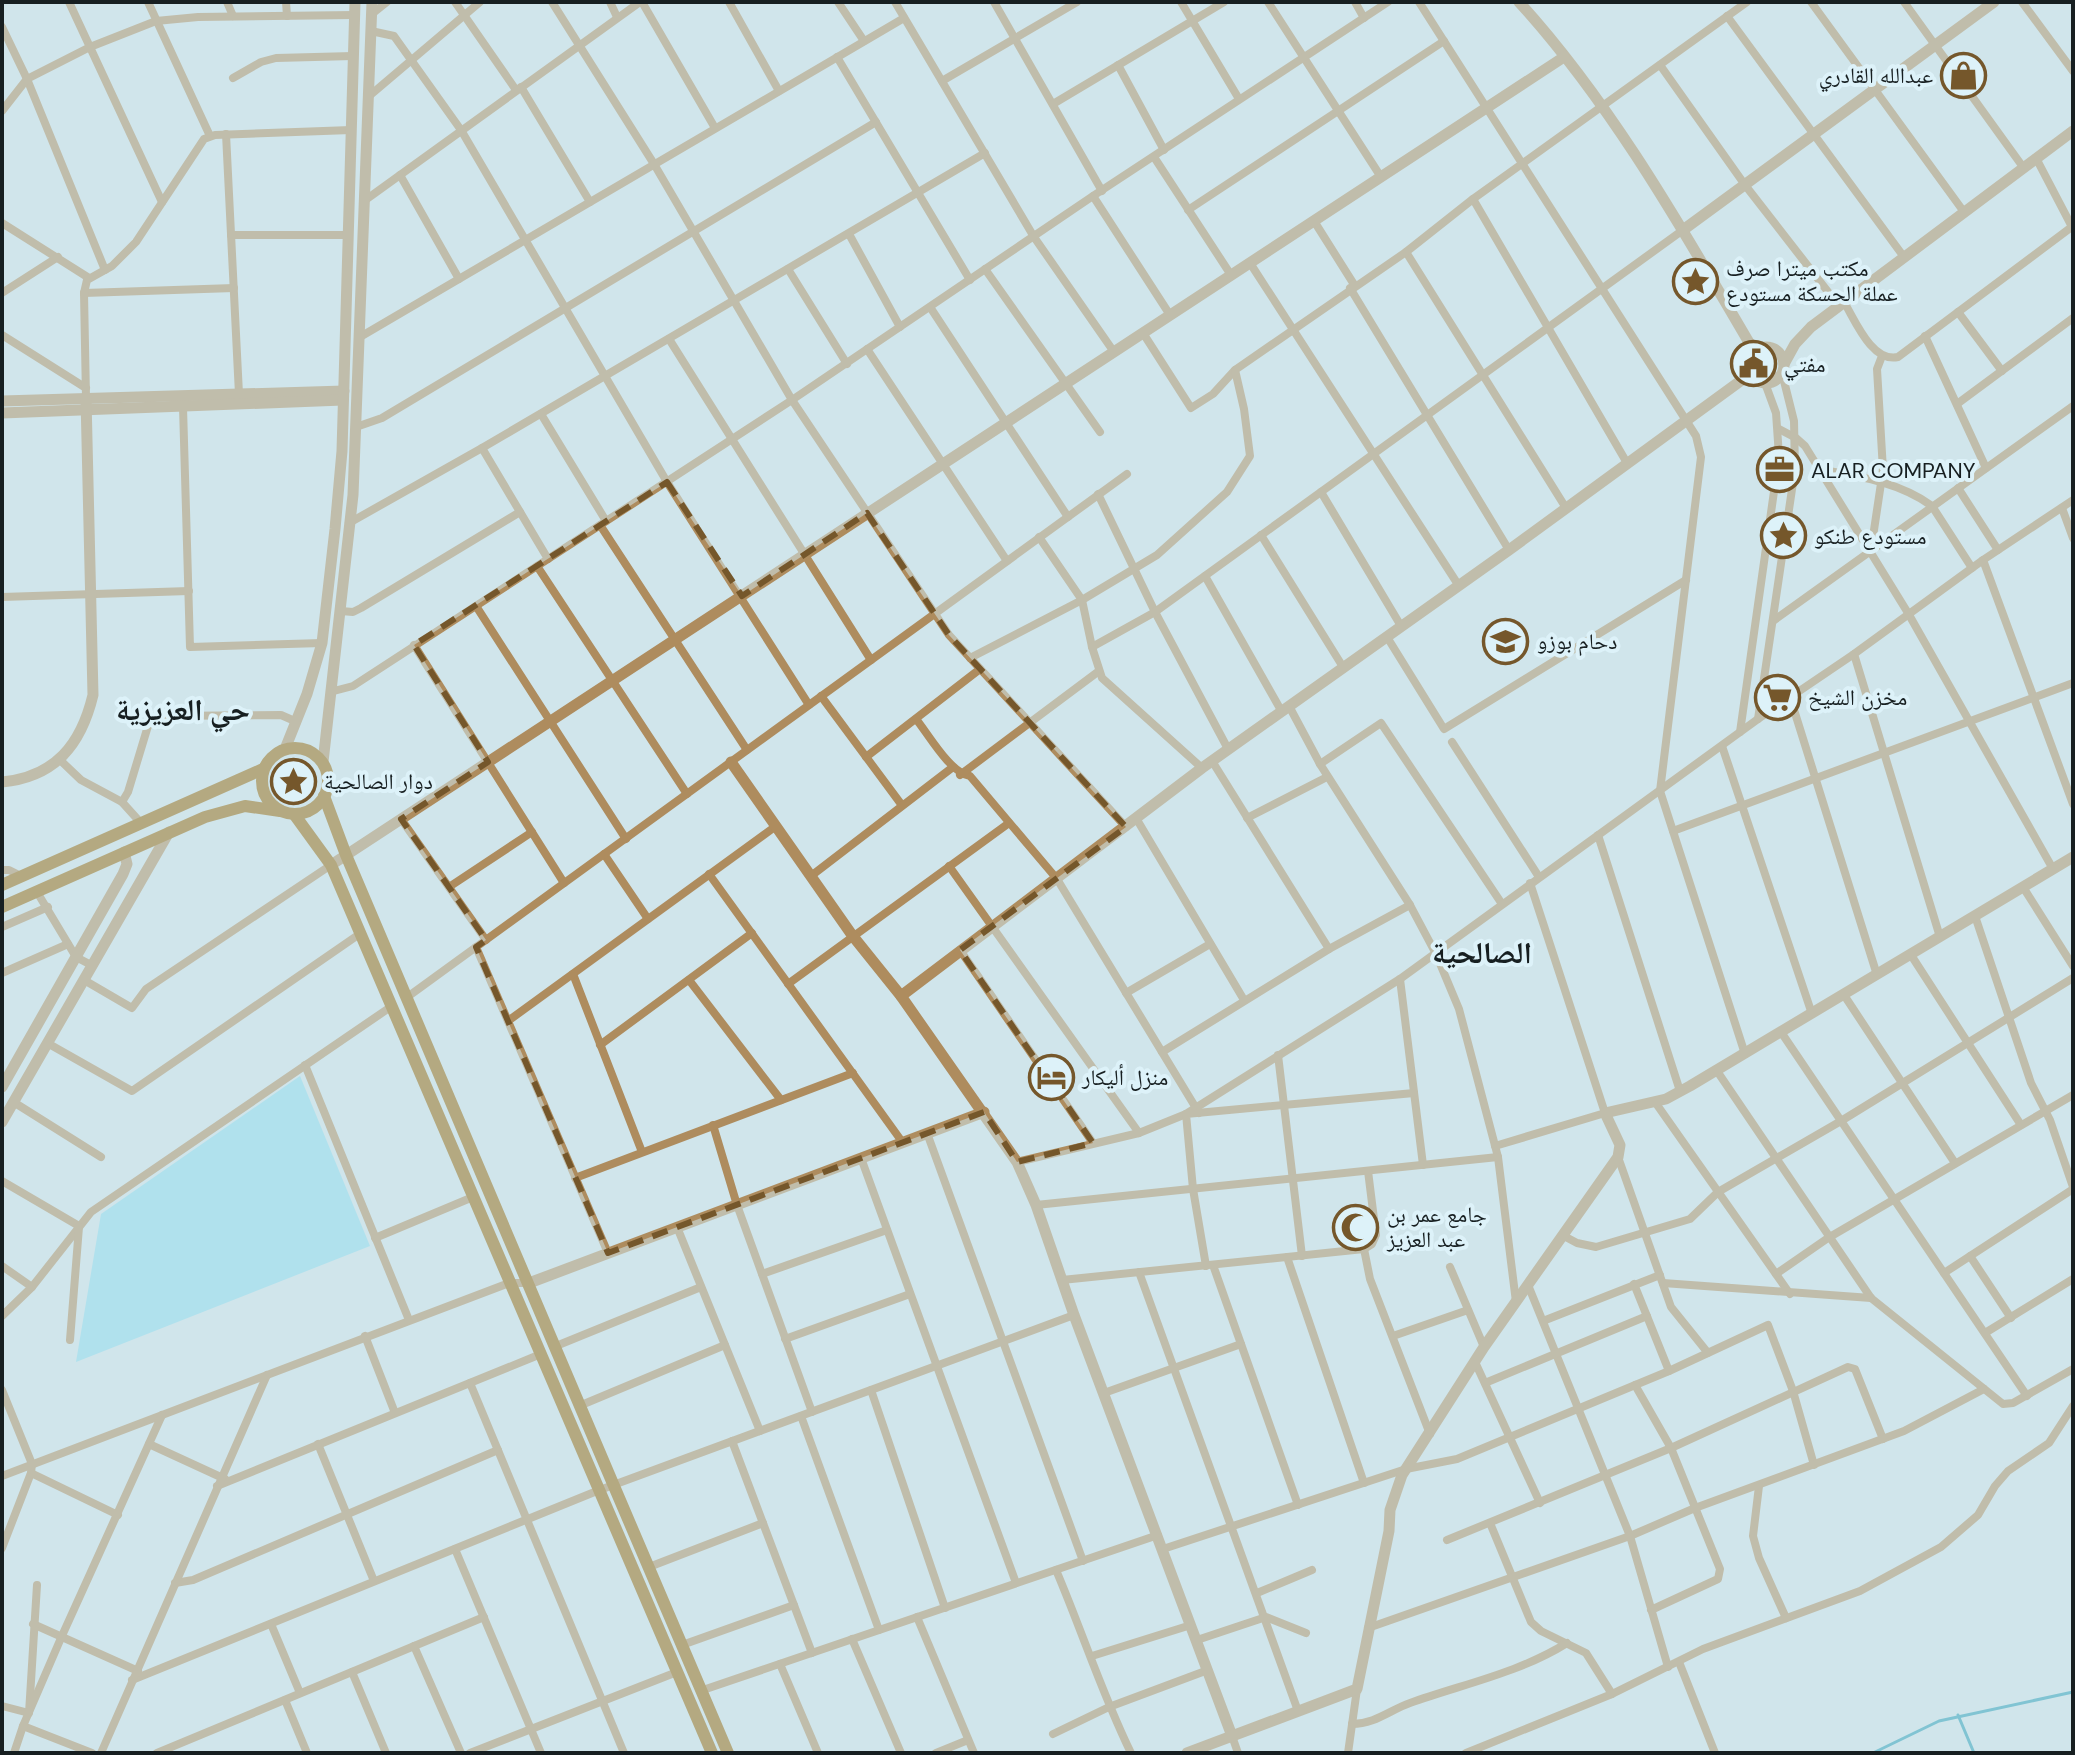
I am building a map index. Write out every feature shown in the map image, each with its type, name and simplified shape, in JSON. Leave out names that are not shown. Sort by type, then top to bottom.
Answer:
[{"type":"main road","points":[[2,907],[169,832],[234,808],[253,806],[294,814],[312,810],[324,796],[328,779],[323,762],[306,749],[285,749],[272,756],[263,769],[261,783],[265,796],[280,811]]},
{"type":"main road","points":[[2,885],[263,769]]},
{"type":"main road","points":[[324,796],[346,855],[556,1346],[612,1486],[728,1753]]},
{"type":"main road","points":[[294,814],[331,865],[712,1753]]},
{"type":"street","points":[[69,2],[162,202]]},
{"type":"street","points":[[148,2],[210,136]]},
{"type":"street","points":[[227,2],[233,16]]},
{"type":"street","points":[[286,2],[287,16]]},
{"type":"street","points":[[285,749],[297,722],[322,643],[342,451],[355,2]]},
{"type":"street","points":[[323,762],[341,611],[356,427],[372,8],[387,2]]},
{"type":"street","points":[[455,2],[518,89],[590,202]]},
{"type":"street","points":[[368,97],[480,2]]},
{"type":"street","points":[[552,2],[654,164],[792,400],[934,614],[949,635],[1126,827]]},
{"type":"street","points":[[610,2],[617,17]]},
{"type":"street","points":[[363,201],[641,2],[715,128]]},
{"type":"street","points":[[729,2],[779,91]]},
{"type":"street","points":[[895,2],[1034,237],[1114,352]]},
{"type":"street","points":[[994,2],[1102,191]]},
{"type":"street","points":[[942,81],[1077,2]]},
{"type":"street","points":[[1181,2],[1239,99]]},
{"type":"street","points":[[1053,104],[1224,2]]},
{"type":"street","points":[[1268,2],[1381,177]]},
{"type":"street","points":[[1355,2],[1364,18]]},
{"type":"street","points":[[330,692],[353,686],[667,482],[1388,2]]},
{"type":"street","points":[[1419,2],[1696,436],[1701,457],[1660,791],[1745,1054]]},
{"type":"street","points":[[1519,2],[1602,108],[1683,230],[1754,351]]},
{"type":"street","points":[[1143,333],[1191,408],[1213,394],[1235,370],[1406,252],[1522,163],[1747,2]]},
{"type":"street","points":[[1811,2],[1964,212]]},
{"type":"street","points":[[1904,2],[2023,167]]},
{"type":"street","points":[[1092,647],[1155,612],[1994,2]]},
{"type":"street","points":[[2022,2],[2073,71]]},
{"type":"street","points":[[840,3],[864,41]]},
{"type":"street","points":[[2,111],[27,79],[90,47],[156,21],[233,16],[354,15]]},
{"type":"street","points":[[1727,16],[1904,257]]},
{"type":"street","points":[[360,337],[904,18]]},
{"type":"street","points":[[2,27],[27,79],[105,270]]},
{"type":"street","points":[[371,31],[394,36],[461,130],[667,482],[809,705]]},
{"type":"street","points":[[1188,210],[1444,41]]},
{"type":"street","points":[[233,78],[261,62],[276,58],[353,56]]},
{"type":"street","points":[[837,57],[970,280]]},
{"type":"street","points":[[84,980],[132,1008],[146,989],[346,855],[1564,57]]},
{"type":"street","points":[[1118,65],[1164,150]]},
{"type":"street","points":[[1660,65],[1745,185],[1882,356],[1898,357],[2072,227],[2036,158]]},
{"type":"street","points":[[356,427],[382,418],[876,122]]},
{"type":"street","points":[[2,782],[40,773],[59,759],[80,733],[93,695],[84,293],[89,278],[105,270],[136,242],[202,142],[210,136],[351,130]]},
{"type":"street","points":[[1758,719],[1795,469],[1796,438],[1791,404],[1783,368],[1779,352],[1762,347],[1754,351],[1748,362],[1750,374],[1755,380],[1765,383],[1775,380],[1783,368],[1803,335],[2073,131]]},
{"type":"street","points":[[226,134],[239,394]]},
{"type":"street","points":[[349,523],[985,153]]},
{"type":"street","points":[[1154,157],[1231,275]]},
{"type":"street","points":[[400,175],[459,279]]},
{"type":"street","points":[[1093,196],[1170,315]]},
{"type":"street","points":[[1473,199],[1627,463]]},
{"type":"street","points":[[1314,221],[1509,550]]},
{"type":"street","points":[[2,223],[89,278]]},
{"type":"street","points":[[849,234],[900,327]]},
{"type":"street","points":[[231,235],[349,235]]},
{"type":"street","points":[[1406,252],[1566,508]]},
{"type":"street","points":[[2,293],[58,257]]},
{"type":"street","points":[[1250,263],[1459,586]]},
{"type":"street","points":[[788,269],[847,364]]},
{"type":"street","points":[[985,269],[1100,432]]},
{"type":"street","points":[[84,293],[234,288]]},
{"type":"street","points":[[930,307],[1068,517]]},
{"type":"street","points":[[1958,312],[2002,371]]},
{"type":"street","points":[[1957,404],[2073,318]]},
{"type":"street","points":[[2,335],[86,399]]},
{"type":"street","points":[[1925,336],[1986,468]]},
{"type":"street","points":[[669,339],[871,660]]},
{"type":"street","points":[[867,349],[1007,561]]},
{"type":"street","points":[[1870,550],[1884,451],[1877,369],[1882,356]]},
{"type":"street","points":[[970,658],[1082,600],[1165,549],[1227,492],[1250,456],[1235,370]]},
{"type":"street","points":[[901,996],[1207,764],[1459,586],[1750,374]]},
{"type":"street","points":[[1740,732],[1778,469],[1779,429],[1765,383]]},
{"type":"street","points":[[2,401],[239,394],[343,395]]},
{"type":"street","points":[[2,413],[86,399],[183,407],[343,395]]},
{"type":"street","points":[[1773,621],[2073,406]]},
{"type":"street","points":[[183,407],[190,647],[322,643]]},
{"type":"street","points":[[541,414],[603,523],[747,750]]},
{"type":"street","points":[[1779,429],[1805,446],[1870,550],[2053,869]]},
{"type":"street","points":[[482,448],[548,559]]},
{"type":"street","points":[[1819,469],[1881,481],[1932,506],[1972,568]]},
{"type":"street","points":[[406,998],[1127,474]]},
{"type":"street","points":[[1958,488],[1998,550]]},
{"type":"street","points":[[1321,492],[1401,626]]},
{"type":"street","points":[[1098,494],[1155,612],[1228,749]]},
{"type":"street","points":[[1017,1162],[1139,1133],[1197,1110],[1436,954],[1758,719],[2073,500]]},
{"type":"street","points":[[2062,508],[2073,538]]},
{"type":"street","points":[[341,611],[353,612],[361,608],[520,512]]},
{"type":"street","points":[[1261,535],[1343,667]]},
{"type":"street","points":[[1039,537],[1082,600],[1102,678],[1207,764],[1247,818],[1329,949]]},
{"type":"street","points":[[1983,560],[2073,804]]},
{"type":"street","points":[[537,566],[687,794]]},
{"type":"street","points":[[1205,576],[1327,777],[1410,905],[1436,954],[1459,1009],[1498,1157],[1516,1302]]},
{"type":"street","points":[[1387,637],[1444,729],[1686,580]]},
{"type":"street","points":[[2,597],[189,591]]},
{"type":"street","points":[[476,606],[626,839]]},
{"type":"street","points":[[414,645],[564,883]]},
{"type":"street","points":[[1854,654],[1940,937]]},
{"type":"street","points":[[866,757],[980,669]]},
{"type":"street","points":[[960,775],[1099,671]]},
{"type":"street","points":[[1673,831],[2073,683]]},
{"type":"street","points":[[821,696],[901,804]]},
{"type":"street","points":[[1790,697],[1877,975]]},
{"type":"street","points":[[122,802],[128,792],[151,716],[281,715],[297,722]]},
{"type":"street","points":[[916,719],[960,775],[970,776],[1057,879],[1197,1110]]},
{"type":"street","points":[[1320,764],[1381,723],[1502,904]]},
{"type":"street","points":[[1452,742],[1539,877]]},
{"type":"street","points":[[1722,746],[1812,1014]]},
{"type":"street","points":[[59,759],[81,780],[122,802],[140,822]]},
{"type":"street","points":[[731,762],[1017,1162],[1036,1205],[1238,1753]]},
{"type":"street","points":[[811,876],[953,767]]},
{"type":"street","points":[[1247,818],[1327,777]]},
{"type":"street","points":[[1136,818],[1244,1000]]},
{"type":"street","points":[[401,819],[486,940]]},
{"type":"street","points":[[788,984],[1009,823]]},
{"type":"street","points":[[508,1021],[776,826]]},
{"type":"street","points":[[2,1122],[169,832]]},
{"type":"street","points":[[449,887],[532,832]]},
{"type":"street","points":[[1598,835],[1680,1091]]},
{"type":"street","points":[[4,1079],[126,869],[124,852]]},
{"type":"street","points":[[604,854],[648,919]]},
{"type":"street","points":[[1495,1146],[1605,1113],[1655,1102],[1680,1091],[2073,857]]},
{"type":"street","points":[[949,866],[1139,1133]]},
{"type":"street","points":[[2,870],[21,876]]},
{"type":"street","points":[[709,874],[903,1143]]},
{"type":"street","points":[[1348,1753],[1368,1628],[1398,1482],[1484,1347],[1618,1157],[1620,1145],[1605,1113],[1530,883]]},
{"type":"street","points":[[2023,887],[2073,966]]},
{"type":"street","points":[[37,892],[76,957],[93,966]]},
{"type":"street","points":[[1162,1052],[1329,949],[1410,905]]},
{"type":"street","points":[[2,927],[48,907]]},
{"type":"street","points":[[1944,1273],[2073,1188],[2062,1150],[2031,1083],[1975,916]]},
{"type":"street","points":[[49,1044],[132,1091],[361,933]]},
{"type":"street","points":[[600,1045],[752,933]]},
{"type":"street","points":[[2,973],[68,944]]},
{"type":"street","points":[[1126,993],[1210,944]]},
{"type":"street","points":[[476,947],[608,1253]]},
{"type":"street","points":[[960,950],[1093,1143]]},
{"type":"street","points":[[1911,955],[2021,1125]]},
{"type":"street","points":[[573,974],[642,1152]]},
{"type":"street","points":[[1562,1235],[1577,1243],[1596,1247],[1690,1219],[1718,1192],[1841,1121],[2073,978]]},
{"type":"street","points":[[1400,979],[1423,1165]]},
{"type":"street","points":[[689,980],[781,1100]]},
{"type":"street","points":[[1844,995],[1955,1163]]},
{"type":"street","points":[[2,1316],[32,1287],[91,1212],[392,1006]]},
{"type":"street","points":[[1781,1032],[2027,1396]]},
{"type":"street","points":[[1278,1055],[1302,1256]]},
{"type":"street","points":[[305,1065],[409,1320]]},
{"type":"street","points":[[1717,1071],[1871,1298],[2008,1405],[2073,1369]]},
{"type":"street","points":[[575,1178],[853,1073]]},
{"type":"street","points":[[1197,1110],[1414,1093]]},
{"type":"street","points":[[1776,1274],[1828,1238],[2073,1095]]},
{"type":"street","points":[[1655,1102],[1790,1294]]},
{"type":"street","points":[[15,1103],[101,1157]]},
{"type":"street","points":[[2,1476],[31,1468],[365,1336],[509,1283],[529,1283],[984,1112]]},
{"type":"street","points":[[1186,1114],[1193,1189],[1210,1265],[1298,1505]]},
{"type":"street","points":[[713,1125],[737,1205],[812,1412]]},
{"type":"street","points":[[927,1133],[1083,1561]]},
{"type":"street","points":[[1036,1205],[1498,1157]]},
{"type":"street","points":[[1618,1157],[1671,1307],[1708,1353]]},
{"type":"street","points":[[861,1158],[1016,1583]]},
{"type":"street","points":[[1062,1280],[1364,1249],[1372,1244],[1376,1235],[1368,1171]]},
{"type":"street","points":[[2,1181],[79,1226]]},
{"type":"street","points":[[375,1238],[473,1197]]},
{"type":"street","points":[[70,1340],[79,1226]]},
{"type":"street","points":[[677,1227],[760,1431]]},
{"type":"street","points":[[762,1274],[887,1230]]},
{"type":"street","points":[[1364,1249],[1370,1279],[1430,1434]]},
{"type":"street","points":[[1970,1256],[2011,1318]]},
{"type":"street","points":[[1287,1257],[1364,1483]]},
{"type":"street","points":[[2,1266],[32,1287]]},
{"type":"street","points":[[1450,1267],[1484,1347]]},
{"type":"street","points":[[1139,1272],[1298,1711]]},
{"type":"street","points":[[1543,1321],[1634,1284],[1661,1279],[1790,1294],[1871,1298]]},
{"type":"street","points":[[1985,1333],[2073,1279]]},
{"type":"street","points":[[1634,1284],[1669,1371]]},
{"type":"street","points":[[1528,1285],[1630,1536],[1668,1667]]},
{"type":"street","points":[[556,1346],[701,1287]]},
{"type":"street","points":[[785,1339],[910,1294]]},
{"type":"street","points":[[1393,1336],[1468,1310]]},
{"type":"street","points":[[132,1680],[597,1491],[1074,1315]]},
{"type":"street","points":[[1485,1383],[1647,1316]]},
{"type":"street","points":[[1163,1549],[1406,1469],[1457,1459],[1669,1371],[1768,1325],[1793,1391],[1814,1465]]},
{"type":"street","points":[[365,1336],[395,1413]]},
{"type":"street","points":[[1104,1393],[1241,1344]]},
{"type":"street","points":[[579,1406],[725,1345]]},
{"type":"street","points":[[149,1444],[222,1481],[541,1354]]},
{"type":"street","points":[[1475,1362],[1540,1503]]},
{"type":"street","points":[[1447,1540],[1671,1448],[1852,1367],[1883,1439]]},
{"type":"street","points":[[101,1753],[267,1375]]},
{"type":"street","points":[[470,1383],[624,1753]]},
{"type":"street","points":[[1635,1385],[1671,1448],[1720,1569],[1720,1575],[1712,1583],[1651,1610]]},
{"type":"street","points":[[1368,1628],[1630,1536],[1695,1508],[1883,1439],[1934,1417],[1984,1389]]},
{"type":"street","points":[[2,1390],[31,1468],[2,1548]]},
{"type":"street","points":[[871,1390],[945,1608]]},
{"type":"street","points":[[1466,1753],[1612,1694],[1703,1649],[1860,1591],[1956,1536],[1978,1515],[2008,1471],[2049,1443],[2073,1406]]},
{"type":"street","points":[[14,1753],[61,1638],[162,1415]]},
{"type":"street","points":[[801,1416],[879,1630]]},
{"type":"street","points":[[732,1441],[812,1653]]},
{"type":"street","points":[[318,1444],[374,1581]]},
{"type":"street","points":[[175,1583],[193,1580],[498,1450]]},
{"type":"street","points":[[31,1468],[118,1515]]},
{"type":"street","points":[[1759,1486],[1753,1536],[1759,1558],[1786,1618]]},
{"type":"street","points":[[649,1567],[763,1523]]},
{"type":"street","points":[[1490,1523],[1531,1622],[1541,1631],[1586,1653],[1612,1694]]},
{"type":"street","points":[[687,1695],[1158,1535]]},
{"type":"street","points":[[455,1549],[541,1753]]},
{"type":"street","points":[[1056,1570],[1092,1656],[1109,1707],[1131,1753]]},
{"type":"street","points":[[1257,1593],[1312,1570]]},
{"type":"street","points":[[29,1713],[37,1585]]},
{"type":"street","points":[[682,1645],[794,1605]]},
{"type":"street","points":[[157,1753],[484,1617]]},
{"type":"street","points":[[917,1617],[974,1753]]},
{"type":"street","points":[[1197,1640],[1266,1617],[1306,1633]]},
{"type":"street","points":[[33,1624],[147,1674]]},
{"type":"street","points":[[271,1624],[300,1693]]},
{"type":"street","points":[[1092,1656],[1191,1625]]},
{"type":"street","points":[[852,1639],[901,1753]]},
{"type":"street","points":[[1352,1724],[1365,1724],[1405,1705],[1528,1665],[1567,1643]]},
{"type":"street","points":[[414,1646],[461,1753]]},
{"type":"street","points":[[1679,1662],[1715,1753]]},
{"type":"street","points":[[780,1664],[818,1753]]},
{"type":"street","points":[[1053,1734],[1109,1707],[1208,1670]]},
{"type":"street","points":[[352,1672],[386,1753]]},
{"type":"street","points":[[470,1753],[677,1672]]},
{"type":"street","points":[[1187,1753],[1357,1689]]},
{"type":"street","points":[[285,1700],[307,1753]]},
{"type":"street","points":[[2,1706],[29,1713]]},
{"type":"street","points":[[23,1726],[92,1753]]},
{"type":"street","points":[[936,1753],[968,1740]]},
{"type":"highlighted area","points":[[667,482],[742,596],[867,513],[949,635],[1126,827],[960,950],[1093,1143],[1017,1162],[984,1112],[608,1253],[476,947],[486,940],[401,819],[488,762],[414,645]]},
{"type":"shaded area","points":[[300,1076],[370,1246],[76,1362],[101,1214]]},
{"type":"waterway","points":[[1873,1753],[1939,1721],[2073,1692]]},
{"type":"waterway","points":[[1958,1715],[1974,1753]]},
{"type":"place","name":"عبدالله القادري","points":[[1964,75]]},
{"type":"place","name":"مكتب ميترا صرف عملة الحسكة مستودع","points":[[1695,281]]},
{"type":"place","name":"مفتي","points":[[1753,364]]},
{"type":"place","name":"ALAR COMPANY","points":[[1780,470]]},
{"type":"place","name":"مستودع طنكو","points":[[1783,536]]},
{"type":"place","name":"دحام بوزو","points":[[1506,641]]},
{"type":"place","name":"مخزن الشيخ","points":[[1777,697]]},
{"type":"place","name":"دوار الصالحية","points":[[293,781]]},
{"type":"place","name":"منزل أليكار","points":[[1051,1077]]},
{"type":"place","name":"جامع عمر بن عبد العزيز","points":[[1356,1227]]},
{"type":"district","name":"حي العزيزية","points":[[183,709]]},
{"type":"district","name":"الصالحية","points":[[1482,952]]}]
